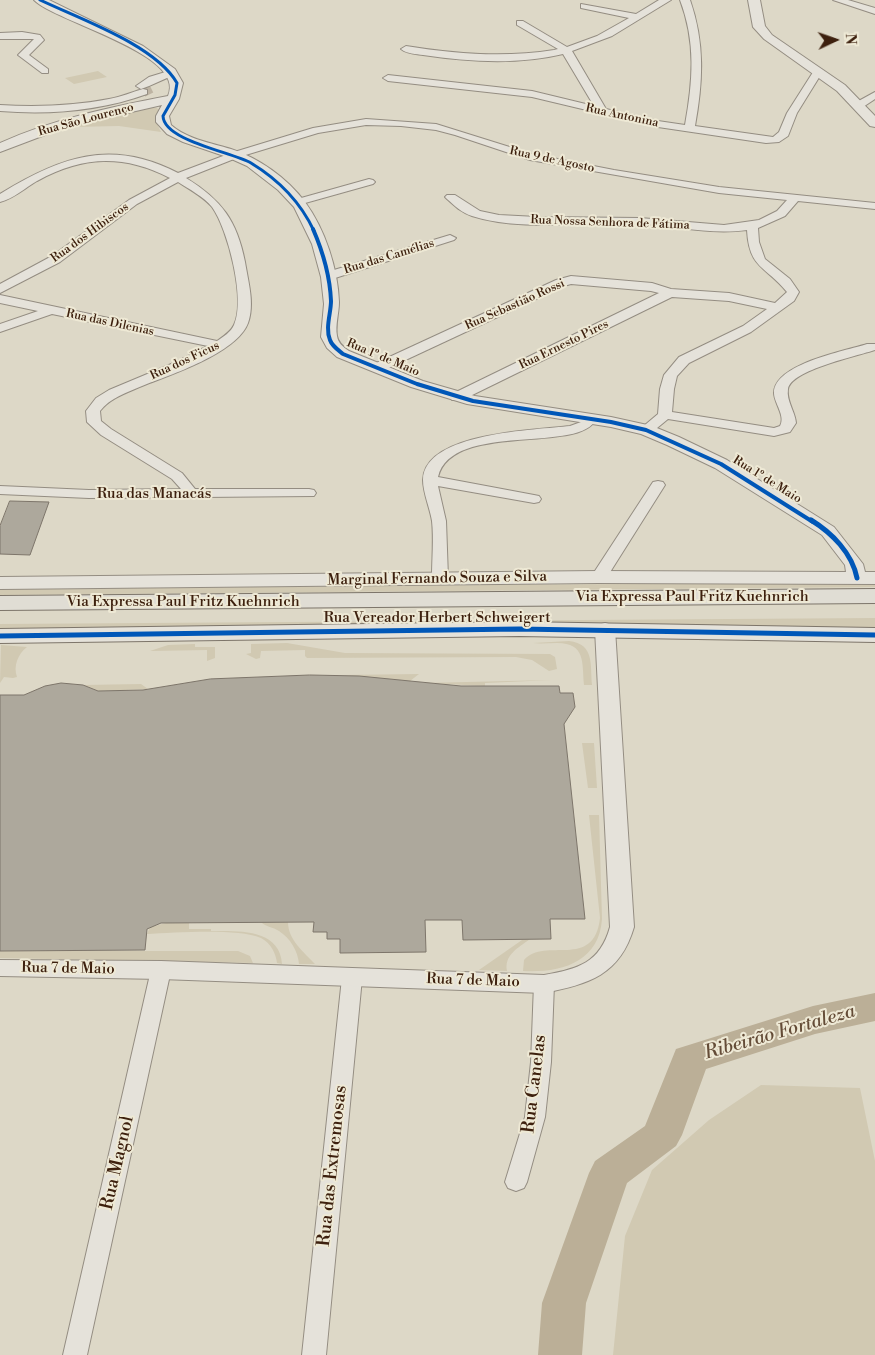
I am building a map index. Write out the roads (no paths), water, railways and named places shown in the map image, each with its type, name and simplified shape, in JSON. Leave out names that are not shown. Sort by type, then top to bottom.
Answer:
[{"type":"main road","name":"Via Expressa Paul Fritz Kuehnrich","points":[[0,603],[875,596]]},
{"type":"main road","name":"Via Expressa Paul Fritz Kuehnrich","points":[[0,617],[875,611]]},
{"type":"main road","name":"Rua Vereador Herbert Schweigert","points":[[0,636],[303,631],[605,630],[875,635]]},
{"type":"street","points":[[0,108],[64,107],[117,100],[174,78],[151,55],[40,0]]},
{"type":"street","points":[[406,49],[448,56],[486,58],[566,50],[600,38],[666,0]]},
{"type":"street","points":[[685,0],[694,23],[698,53],[697,88],[689,129]]},
{"type":"street","points":[[754,0],[759,27],[768,37],[780,47],[818,70],[841,88],[875,123]]},
{"type":"street","points":[[838,0],[875,11]]},
{"type":"street","points":[[584,6],[637,17]]},
{"type":"street","points":[[520,23],[566,50],[603,112]]},
{"type":"street","points":[[0,36],[22,35],[37,37],[39,40],[36,44],[23,55],[45,71]]},
{"type":"street","name":"Rua Antonina","points":[[388,78],[532,94],[603,112],[689,129],[759,140],[775,140],[784,134],[792,113],[818,70]]},
{"type":"street","name":"Rua 1º de Maio","points":[[174,78],[177,91],[162,118],[165,127],[173,133],[190,140],[235,155],[273,178],[298,202],[315,233],[328,276],[331,301],[329,336],[332,346],[343,354],[457,397],[489,404],[589,418],[646,430],[714,460],[821,526],[828,531],[866,578]]},
{"type":"street","points":[[859,105],[875,95]]},
{"type":"street","name":"Rua São Lourenço","points":[[0,148],[53,128],[140,105],[173,99]]},
{"type":"street","name":"Rua 9 de Agosto","points":[[235,155],[338,125],[366,122],[401,123],[436,127],[504,149],[570,165],[719,190],[875,206]]},
{"type":"street","name":"Rua dos Hibiscos","points":[[0,289],[56,259],[125,208],[179,177],[235,155]]},
{"type":"street","points":[[0,200],[54,168],[88,158],[109,156],[139,160],[179,177]]},
{"type":"street","name":"Rua dos Ficus","points":[[179,177],[214,203],[226,221],[237,250],[244,297],[243,316],[239,328],[220,345],[114,393],[101,401],[93,412],[94,422],[106,432],[177,476],[186,485],[191,494]]},
{"type":"street","points":[[298,202],[369,182]]},
{"type":"street","name":"Rua Nossa Senhora de Fátima","points":[[451,198],[465,209],[477,214],[497,218],[550,221],[641,221],[722,228],[752,226],[786,211],[794,199]]},
{"type":"street","points":[[665,416],[667,389],[671,375],[684,360],[747,329],[790,298],[792,292],[788,285],[759,261],[752,244],[752,226]]},
{"type":"street","name":"Rua das Camélias","points":[[328,276],[450,238]]},
{"type":"street","name":"Rua Sebastião Rossi","points":[[377,368],[566,281],[590,280],[652,287],[670,293],[729,298],[778,307]]},
{"type":"street","name":"Rua Ernesto Pires","points":[[457,397],[670,293]]},
{"type":"street","name":"Rua das Dilenias","points":[[0,299],[220,345]]},
{"type":"street","points":[[0,328],[51,310]]},
{"type":"street","points":[[646,430],[665,416],[774,432],[785,429],[789,423],[789,415],[780,397],[781,387],[787,378],[800,371],[872,347]]},
{"type":"street","points":[[440,578],[438,521],[430,480],[433,468],[438,462],[460,447],[513,435],[573,430],[586,424],[589,418]]},
{"type":"street","points":[[430,480],[534,499]]},
{"type":"street","points":[[599,577],[658,485]]},
{"type":"street","name":"Rua das Manacás","points":[[0,490],[89,494],[309,493]]},
{"type":"street","name":"Marginal Fernando Souza e Silva","points":[[0,583],[599,577],[866,578]]},
{"type":"street","name":"Rua 7 de Maio","points":[[0,968],[161,970],[544,984],[567,980],[585,973],[604,962],[616,946],[622,927],[605,630]]},
{"type":"street","name":"Rua Magnol","points":[[75,1355],[161,970]]},
{"type":"street","name":"Rua das Extremosas","points":[[314,1355],[352,978]]},
{"type":"street","name":"Rua Canelas","points":[[516,1182],[535,1117],[542,1062],[544,984]]},
{"type":"waterway","name":"Ribeirão Fortaleza","points":[[560,1355],[564,1303],[610,1173],[662,1135],[690,1059],[813,1020],[875,1007]]},
{"type":"tunnel","points":[[143,92],[151,88]]}]
